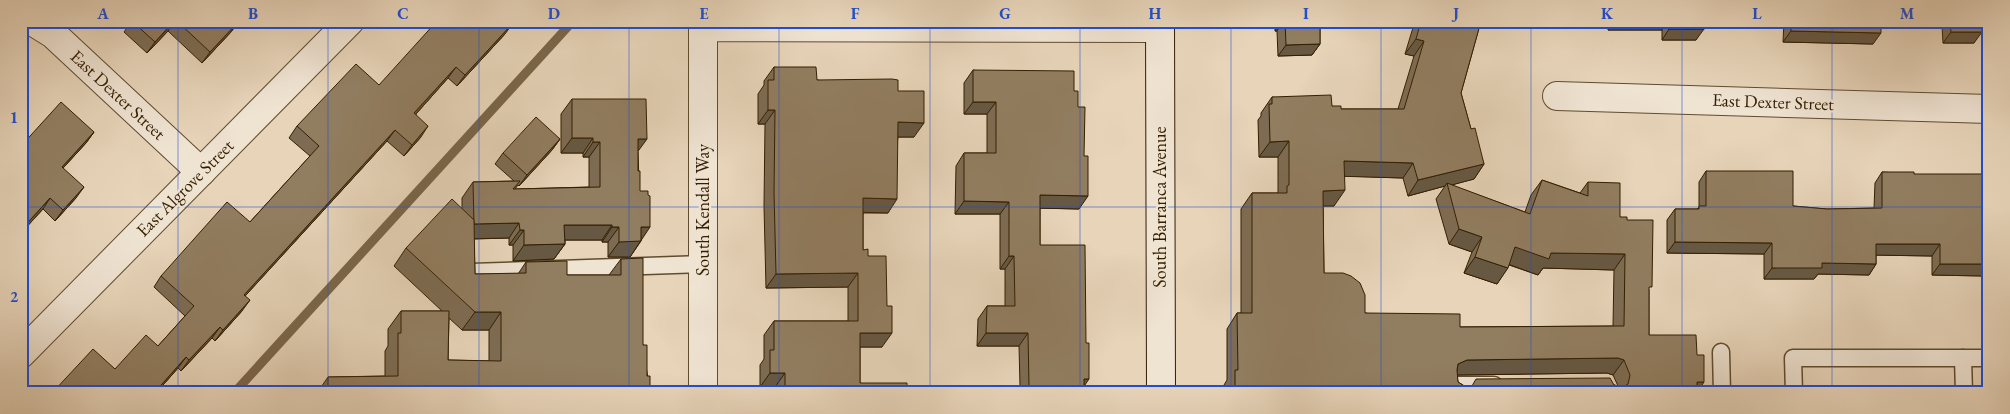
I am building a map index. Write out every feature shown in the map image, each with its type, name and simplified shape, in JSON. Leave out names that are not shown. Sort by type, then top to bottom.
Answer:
[{"type":"street","name":"East Dexter Street","points":[[32,21],[52,34],[201,172]]},
{"type":"street","name":"East Algrove Street","points":[[21,354],[350,21]]},
{"type":"street","name":"South Kendall Way","points":[[702,393],[703,27],[1160,24]]},
{"type":"street","name":"South Barranca Avenue","points":[[1160,24],[1161,393]]},
{"type":"street","name":"East Dexter Street","points":[[1556,96],[1989,108]]},
{"type":"lane","points":[[471,272],[703,264]]},
{"type":"lane","points":[[1721,352],[1722,393]]},
{"type":"lane","points":[[1794,393],[1793,358],[1989,358]]},
{"type":"lane","points":[[1963,358],[1964,393]]},
{"type":"lane","points":[[1456,393],[1456,385],[1513,385]]},
{"type":"building","points":[[132,21],[174,21],[155,42]]},
{"type":"building","points":[[177,21],[239,21],[210,52]]},
{"type":"building","points":[[437,21],[510,21],[513,23],[465,75],[456,67],[414,113],[428,126],[412,145],[395,130],[244,295],[250,300],[223,330],[220,327],[189,360],[186,357],[154,393],[52,393],[93,349],[115,369],[146,335],[158,346],[194,306],[161,276],[227,202],[250,222],[319,146],[297,126],[356,64],[379,85]]},
{"type":"building","points":[[1285,21],[1320,21],[1320,44],[1286,45]]},
{"type":"building","points":[[1421,21],[1481,21],[1461,93],[1471,129],[1475,128],[1484,164],[1418,180],[1413,163],[1344,161],[1345,190],[1323,191],[1324,273],[1343,273],[1360,283],[1365,295],[1365,313],[1460,314],[1460,327],[1624,326],[1625,254],[1551,253],[1549,259],[1515,247],[1508,268],[1475,257],[1482,237],[1459,229],[1447,183],[1530,214],[1542,180],[1588,196],[1588,182],[1620,183],[1620,217],[1627,217],[1627,220],[1653,220],[1652,287],[1649,287],[1649,335],[1696,335],[1697,355],[1704,355],[1704,382],[1697,382],[1697,393],[1235,393],[1235,370],[1238,370],[1237,313],[1252,313],[1252,193],[1287,193],[1287,186],[1289,185],[1289,141],[1270,142],[1269,104],[1272,104],[1272,97],[1331,95],[1332,106],[1341,106],[1341,109],[1404,109],[1424,41],[1416,39]],"holes":[[[1618,358],[1624,360],[1630,375],[1628,384],[1623,387],[1614,385],[1610,378],[1476,379],[1472,386],[1466,387],[1458,382],[1458,364],[1467,360]]]},
{"type":"building","points":[[1669,21],[1704,21],[1704,29],[1669,29]]},
{"type":"building","points":[[1791,21],[1881,21],[1881,33],[1791,31]]},
{"type":"building","points":[[1950,21],[1982,21],[1982,32],[1951,32]]},
{"type":"building","points":[[774,67],[816,67],[817,80],[892,79],[898,80],[898,91],[924,91],[924,123],[898,122],[897,199],[863,198],[863,250],[868,249],[868,256],[886,256],[887,306],[892,306],[892,333],[860,333],[860,383],[907,383],[907,393],[785,393],[785,373],[770,373],[770,350],[774,350],[774,321],[858,321],[858,273],[776,274],[775,110],[768,110],[768,80],[774,80]]},
{"type":"building","points":[[973,70],[1074,71],[1074,91],[1078,91],[1078,107],[1085,107],[1084,156],[1088,156],[1088,196],[1040,195],[1040,245],[1085,245],[1086,343],[1089,343],[1089,379],[1084,379],[1084,393],[977,393],[977,386],[1029,386],[1028,333],[986,333],[987,306],[1015,306],[1014,256],[1009,256],[1009,202],[964,201],[964,153],[996,153],[996,102],[973,102]]},
{"type":"building","points":[[572,99],[646,99],[647,139],[638,139],[638,171],[640,171],[640,191],[648,191],[650,196],[650,227],[641,227],[641,241],[619,242],[619,227],[612,227],[612,225],[564,225],[565,244],[524,245],[524,230],[520,230],[519,223],[474,224],[473,182],[520,181],[513,189],[600,187],[600,142],[593,142],[593,138],[572,138]]},
{"type":"building","points":[[61,102],[94,132],[62,167],[84,187],[63,210],[50,198],[21,230],[21,146]]},
{"type":"building","points":[[536,117],[560,139],[527,175],[503,153]]},
{"type":"building","points":[[1706,171],[1793,171],[1793,206],[1827,209],[1882,208],[1882,172],[1983,174],[1983,201],[1989,201],[1989,264],[1940,264],[1940,244],[1876,244],[1876,264],[1822,263],[1822,268],[1772,268],[1772,243],[1675,242],[1675,209],[1699,209],[1699,206],[1706,206]]},
{"type":"building","points":[[452,199],[474,220],[475,274],[526,273],[526,262],[567,261],[567,275],[621,275],[621,259],[643,258],[643,345],[647,345],[647,376],[650,376],[650,393],[325,393],[325,390],[328,390],[328,377],[398,376],[398,333],[401,333],[401,311],[449,311],[448,360],[501,361],[501,312],[475,312],[406,248]]},
{"type":"waterway","points":[[234,393],[573,21]]}]
